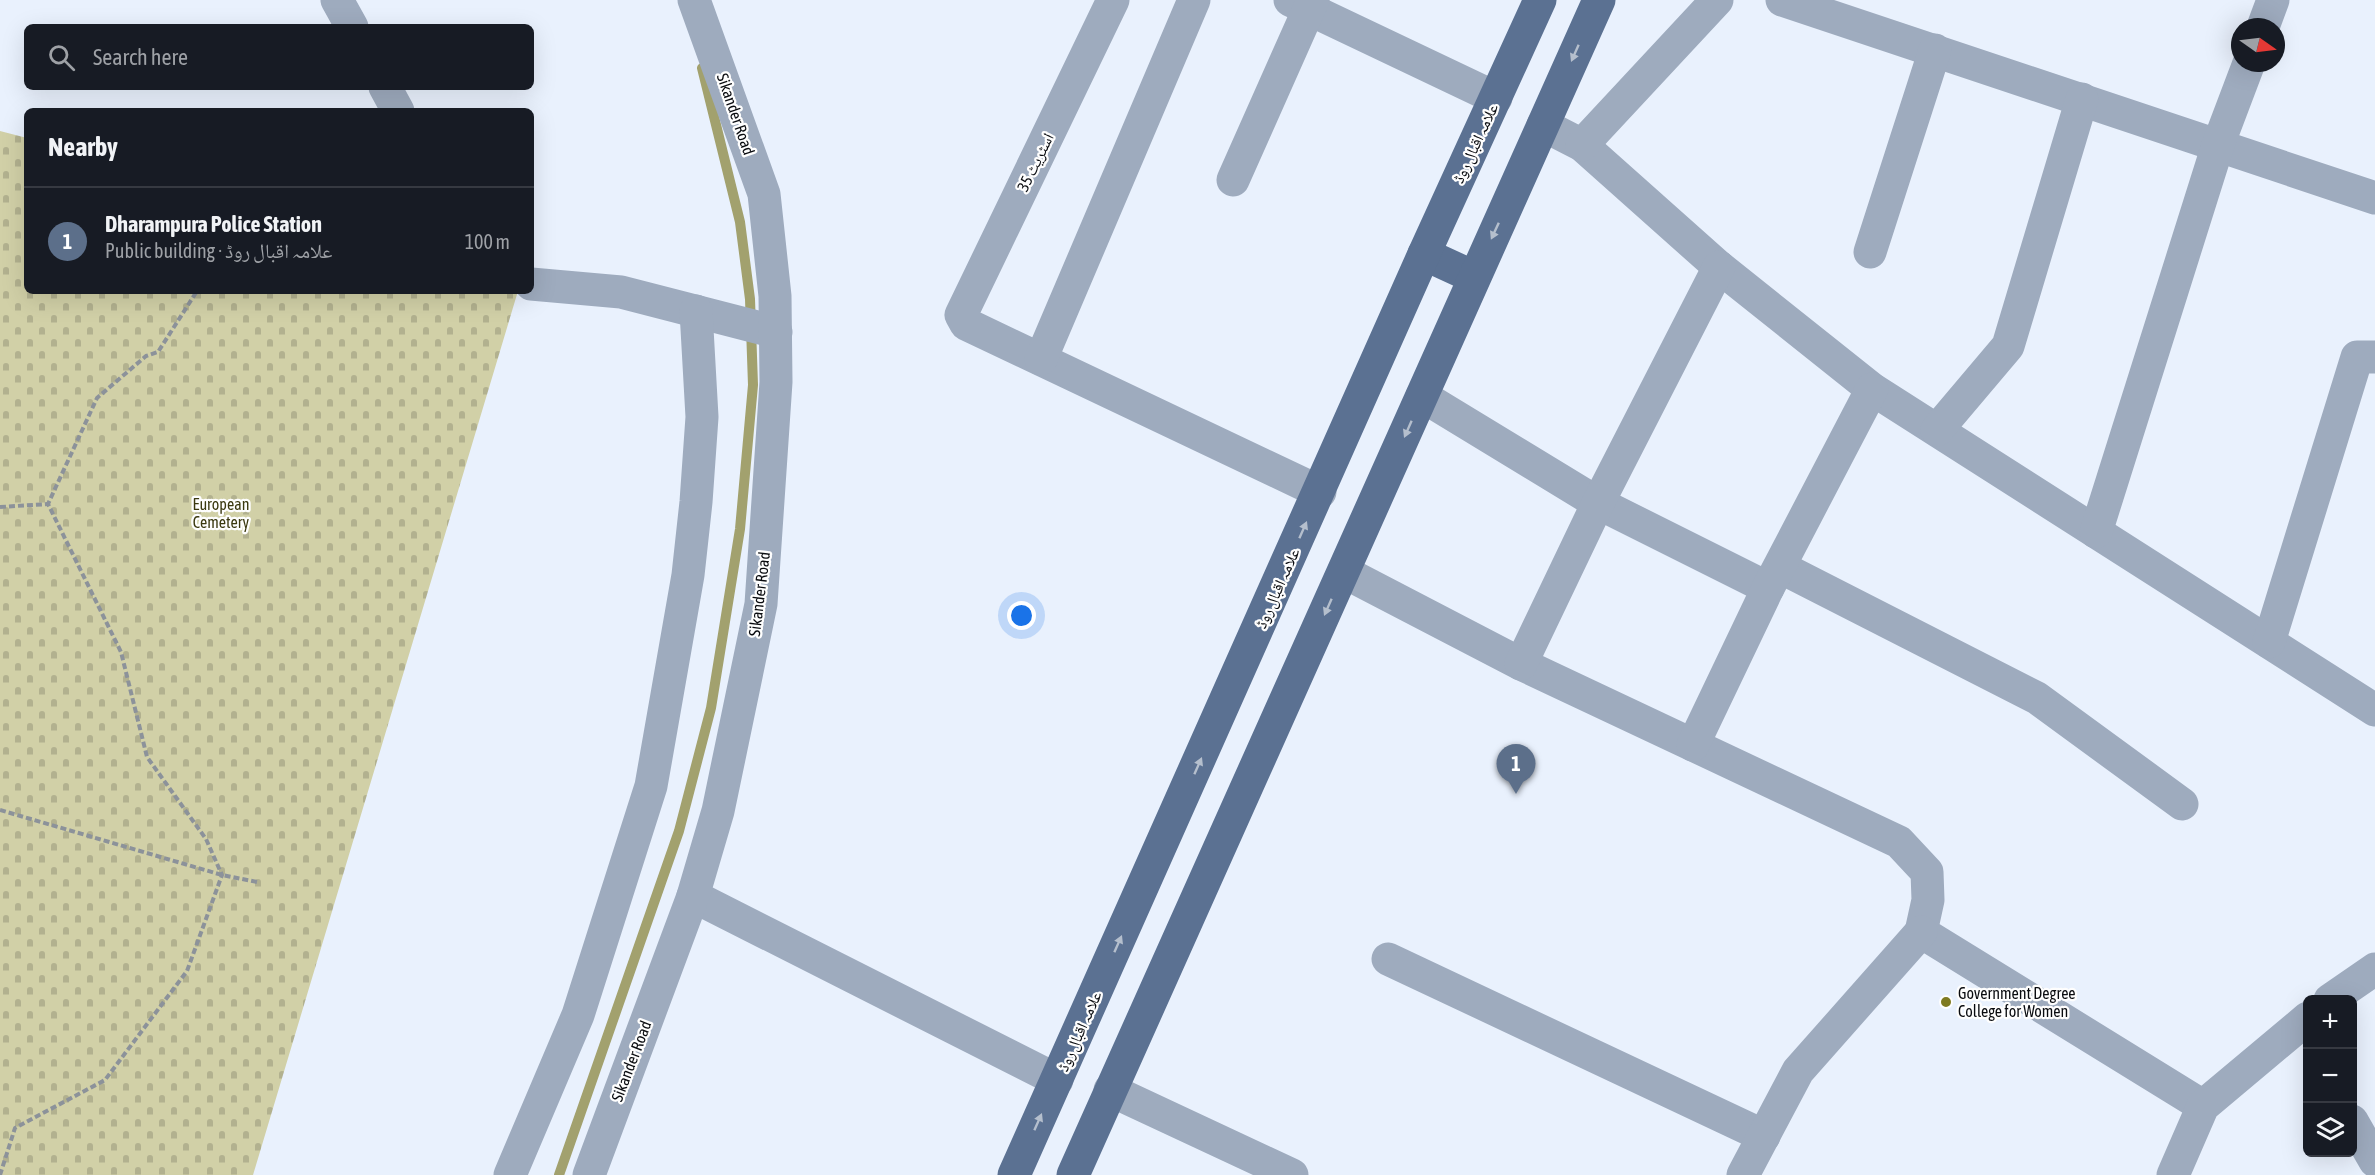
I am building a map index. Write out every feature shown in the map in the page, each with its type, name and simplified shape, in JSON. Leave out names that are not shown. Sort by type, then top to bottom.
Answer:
[{"type":"main road","name":"علامہ اقبال روڈ","points":[[1014,1175],[1424,254],[1540,0]]},
{"type":"main road","points":[[1073,1175],[1599,0]]},
{"type":"main road","points":[[1424,254],[1474,277]]},
{"type":"street","points":[[337,0],[350,24]]},
{"type":"street","name":"Sikander Road","points":[[589,1175],[693,896],[718,811],[761,604],[776,381],[775,296],[764,194],[694,0]]},
{"type":"street","name":"اسٹریٹ 35","points":[[1041,359],[966,324],[962,315],[1113,0]]},
{"type":"street","points":[[1194,0],[1041,359],[1320,492]]},
{"type":"street","points":[[1582,145],[1717,0]]},
{"type":"street","points":[[1782,0],[2375,198]]},
{"type":"street","points":[[2266,18],[2273,0]]},
{"type":"street","points":[[1233,180],[1304,3],[1496,98]]},
{"type":"street","points":[[1870,252],[1935,50]]},
{"type":"street","points":[[2096,532],[2218,145],[2246,72]]},
{"type":"street","points":[[387,90],[396,108]]},
{"type":"street","points":[[1937,430],[2008,346],[2082,99]]},
{"type":"street","points":[[1543,125],[1582,145],[1719,267],[1872,389],[2375,710]]},
{"type":"street","points":[[1521,664],[1598,503],[1719,267]]},
{"type":"street","points":[[534,284],[621,292],[776,332]]},
{"type":"street","points":[[510,1175],[578,1015],[651,786],[688,575],[696,502],[702,417],[696,311]]},
{"type":"street","points":[[2269,642],[2357,357],[2375,357]]},
{"type":"street","points":[[1693,745],[1774,577],[1872,389]]},
{"type":"street","points":[[1422,396],[1598,503],[1774,577],[2037,698],[2182,804]]},
{"type":"street","points":[[1344,572],[1521,664],[1899,842],[1927,872],[1928,900],[1921,932],[1798,1071],[1743,1175]]},
{"type":"street","points":[[693,896],[1057,1080]]},
{"type":"street","points":[[1921,932],[2203,1106]]},
{"type":"street","points":[[1388,959],[1764,1136]]},
{"type":"street","points":[[2336,995],[2375,969]]},
{"type":"street","points":[[2174,1175],[2203,1106],[2303,1030]]},
{"type":"street","points":[[1110,1090],[1292,1175]]},
{"type":"street","points":[[2357,1130],[2375,1161]]},
{"type":"path","points":[[48,504],[97,398],[146,356],[158,352],[195,294]]},
{"type":"path","points":[[0,507],[48,504]]},
{"type":"path","points":[[0,1175],[15,1128],[105,1080],[186,971],[222,875],[206,839],[147,757],[122,652],[48,504]]},
{"type":"path","points":[[0,810],[222,875],[257,882]]},
{"type":"green space","name":"European Cemetery","points":[[0,131],[24,137],[24,294],[517,294],[253,1175],[0,1175]]},
{"type":"waterway","points":[[559,1175],[679,831],[711,708],[740,529],[753,385],[750,299],[740,222],[702,68]]},
{"type":"place","name":"Dharampura Police Station","points":[[1516,794]]},
{"type":"place","name":"Government Degree College for Women","points":[[1946,1002]]}]
